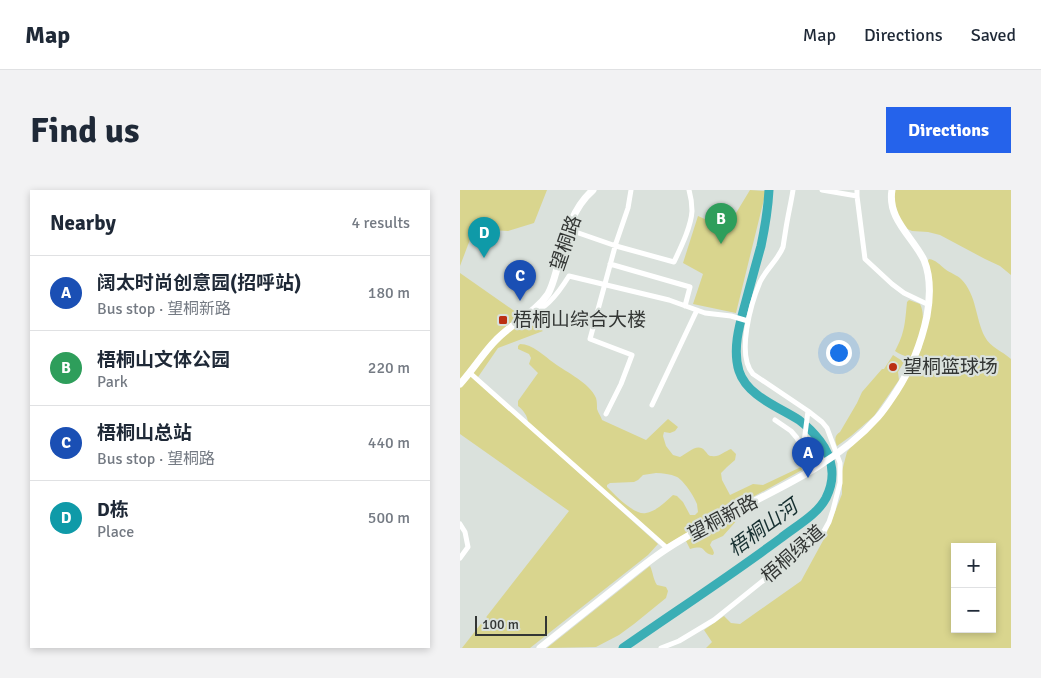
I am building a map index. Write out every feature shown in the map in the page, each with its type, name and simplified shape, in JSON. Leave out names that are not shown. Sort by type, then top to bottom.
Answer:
[{"type":"street","name":"望桐路","points":[[460,384],[497,338],[543,300],[551,287],[568,229],[575,213],[586,193],[593,190]]},
{"type":"street","points":[[606,414],[632,355],[590,339],[615,246],[628,208],[631,190]]},
{"type":"street","points":[[568,229],[615,246],[674,262],[692,214],[690,190]]},
{"type":"street","name":"梧桐绿道","points":[[661,648],[679,641],[714,620],[824,531],[829,522],[838,492],[840,463],[827,428],[822,422],[807,414],[750,371],[747,361],[745,341],[746,320],[760,282],[779,255],[783,245],[793,190]]},
{"type":"street","points":[[822,190],[857,196]]},
{"type":"street","points":[[857,190],[865,259],[904,293],[929,305]]},
{"type":"street","name":"望桐新路","points":[[540,648],[641,567],[668,548],[814,469],[858,437],[879,416],[903,381],[914,359],[921,340],[929,305],[929,289],[924,262],[897,218],[892,201],[892,190]]},
{"type":"street","points":[[610,264],[690,287],[685,306]]},
{"type":"street","points":[[529,313],[534,313],[544,306],[561,289],[569,276],[669,300],[705,312],[746,320]]},
{"type":"street","points":[[652,405],[697,310]]},
{"type":"street","points":[[470,373],[668,548]]},
{"type":"street","points":[[803,447],[807,414]]},
{"type":"street","points":[[775,420],[791,431],[797,438],[814,469]]},
{"type":"street","points":[[460,524],[465,532],[468,547],[460,558]]},
{"type":"shaded area","points":[[460,190],[547,190],[534,223],[508,231],[474,229],[460,266]]},
{"type":"shaded area","points":[[750,190],[766,191],[736,313],[693,304],[703,274],[683,263],[698,216],[718,225],[733,218]]},
{"type":"shaded area","points":[[893,190],[1011,190],[1011,275],[1000,266],[940,235],[912,231],[903,227],[896,216]]},
{"type":"shaded area","points":[[929,259],[934,260],[958,276],[966,285],[973,299],[985,337],[993,346],[1011,359],[1011,648],[706,648],[712,642],[704,630],[724,616],[731,623],[740,624],[801,581],[825,537],[842,494],[842,471],[847,452],[888,408],[921,350],[931,302],[927,262]]},
{"type":"shaded area","points":[[460,273],[543,331],[498,348],[476,380],[658,544],[648,555],[530,648],[462,648],[569,511],[460,434]]},
{"type":"shaded area","points":[[909,300],[920,304],[923,317],[919,337],[912,356],[903,355],[895,351],[903,333],[907,302]]},
{"type":"shaded area","points":[[520,344],[534,348],[589,387],[596,398],[597,409],[602,420],[646,440],[668,419],[678,427],[670,433],[664,432],[663,436],[666,446],[673,455],[680,457],[693,449],[699,448],[714,456],[731,449],[736,454],[735,460],[721,473],[722,480],[730,495],[753,484],[763,485],[801,467],[802,470],[729,510],[719,512],[706,522],[666,545],[528,423],[525,413],[518,406],[518,401],[538,373],[529,364],[531,358],[529,354],[518,349]],"holes":[[[659,473],[677,477],[686,485],[697,504],[698,512],[695,515],[690,515],[683,502],[673,495],[654,510],[641,513],[625,504],[607,487],[610,483],[634,482],[643,475]]]},
{"type":"shaded area","points":[[893,355],[904,362],[898,372],[899,380],[874,416],[837,446],[836,436],[862,392],[884,369]]},
{"type":"shaded area","points":[[736,511],[739,515],[738,519],[723,536],[712,541],[710,545],[714,553],[713,555],[706,553],[702,548],[690,549],[686,541],[688,539]]},
{"type":"shaded area","points":[[650,566],[657,585],[666,587],[668,591],[666,598],[634,624],[619,635],[596,647],[547,648]]},
{"type":"waterway","name":"梧桐山河","points":[[623,648],[806,520],[822,504],[829,491],[832,468],[828,454],[820,441],[799,420],[756,394],[743,380],[737,362],[736,353],[741,318],[761,246],[769,190]]},
{"type":"place","name":"梧桐山文体公园","points":[[721,244]]},
{"type":"place","name":"D栋","points":[[484,258]]},
{"type":"place","name":"梧桐山总站","points":[[520,301]]},
{"type":"place","name":"梧桐山综合大楼","points":[[503,320]]},
{"type":"place","name":"望桐篮球场","points":[[893,367]]},
{"type":"place","name":"阔太时尚创意园(招呼站)","points":[[808,478]]}]
